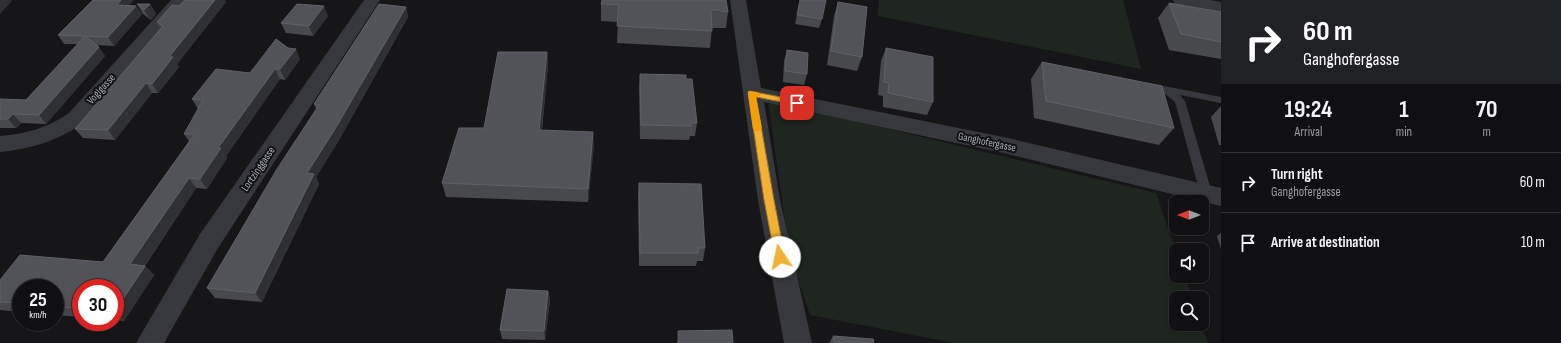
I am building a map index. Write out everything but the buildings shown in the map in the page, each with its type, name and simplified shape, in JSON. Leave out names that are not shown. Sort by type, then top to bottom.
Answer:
[{"type":"street","name":"Voglgasse","points":[[0,144],[20,142],[47,136],[76,118],[180,0]]},
{"type":"street","name":"Lortzinggasse","points":[[150,343],[209,241],[372,0]]},
{"type":"street","points":[[738,0],[769,200],[798,343]]},
{"type":"street","points":[[1180,0],[1221,7]]},
{"type":"street","name":"Ganghofergasse","points":[[752,93],[1008,146],[1214,195]]},
{"type":"lane","points":[[1135,83],[1162,86],[1221,100]]},
{"type":"lane","points":[[1162,86],[1180,101],[1214,195]]},
{"type":"shaded area","points":[[879,0],[1123,0],[1141,69],[878,16]]},
{"type":"shaded area","points":[[768,100],[1156,193],[1169,231],[1169,235],[1170,235],[1173,243],[1169,243],[1169,283],[1187,283],[1190,291],[1169,291],[1169,331],[1204,331],[1208,343],[954,343],[810,315],[790,256]]},
{"type":"slow traffic","points":[[757,95],[752,93],[757,129]]},
{"type":"route","points":[[780,257],[769,200],[752,93],[797,103]]}]
